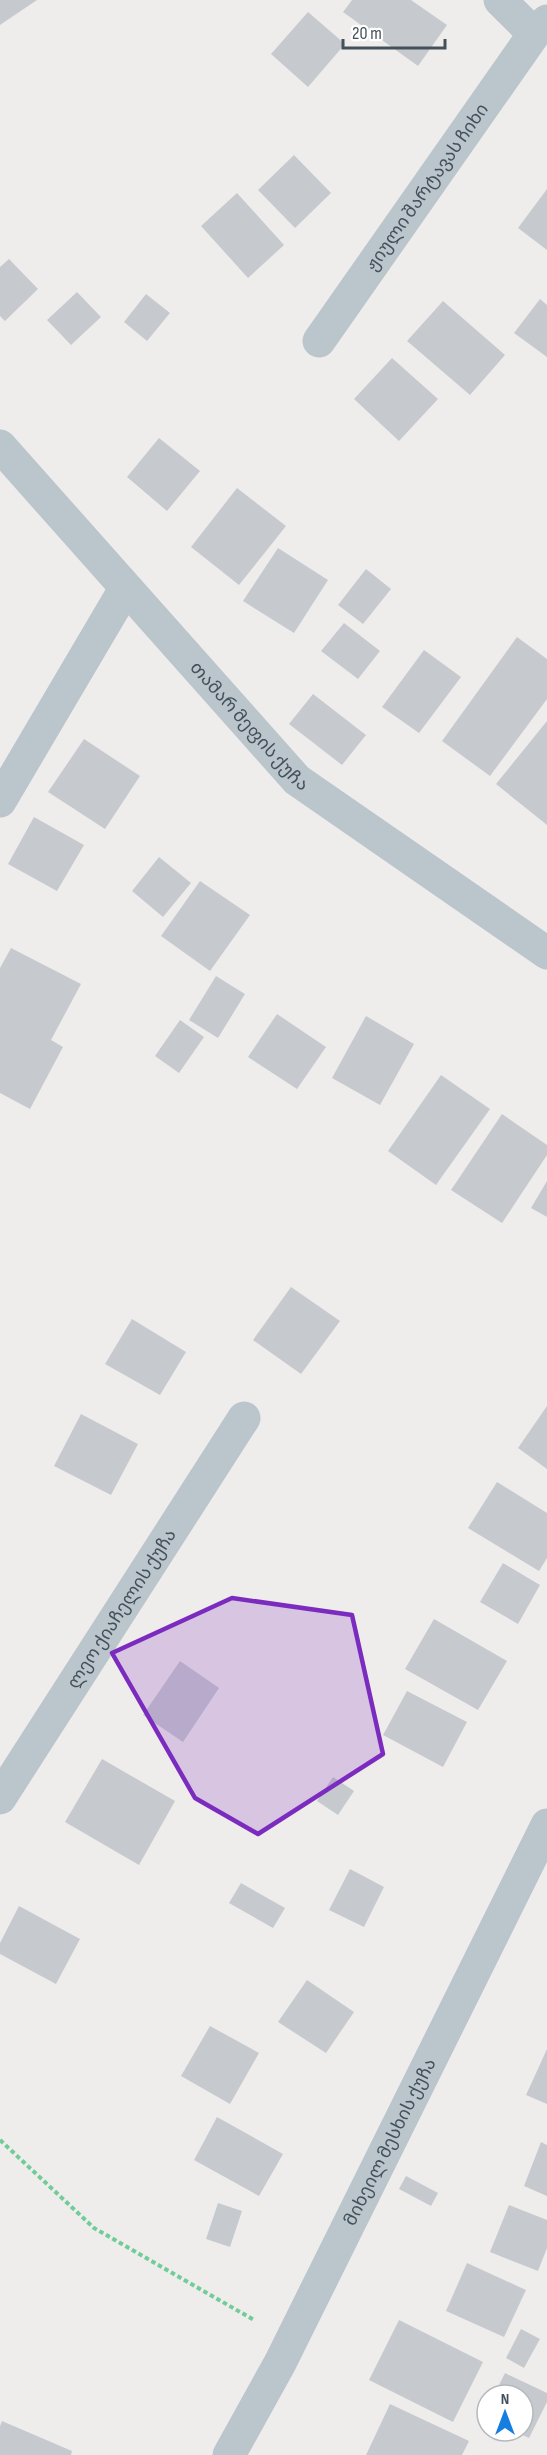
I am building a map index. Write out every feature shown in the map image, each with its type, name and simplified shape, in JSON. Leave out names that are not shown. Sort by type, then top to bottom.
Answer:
[{"type":"street","name":"ჟიული შარტავას ჩიხი","points":[[319,341],[540,28],[500,0]]},
{"type":"street","name":"თამარ მეფის ქუჩა","points":[[0,446],[297,780],[547,953]]},
{"type":"street","points":[[0,801],[125,589]]},
{"type":"street","name":"ლეო ქიაჩელის ქუჩა","points":[[0,1798],[244,1418]]},
{"type":"street","name":"მიხეილ მესხის ქუჩა","points":[[229,2455],[280,2363],[547,1825]]},
{"type":"path","points":[[0,2140],[94,2228],[254,2320]]},
{"type":"highlighted area","points":[[232,1598],[352,1615],[383,1754],[258,1834],[195,1798],[112,1653]]},
{"type":"building","points":[[0,0],[37,0],[0,25]]},
{"type":"building","points":[[352,0],[411,0],[447,25],[418,66],[343,12]]},
{"type":"building","points":[[308,12],[345,44],[308,87],[271,54]]},
{"type":"building","points":[[294,155],[331,193],[295,228],[258,190]]},
{"type":"building","points":[[547,189],[547,250],[518,228]]},
{"type":"building","points":[[237,193],[284,245],[248,278],[201,226]]},
{"type":"building","points":[[9,259],[38,289],[5,321],[0,316],[0,267]]},
{"type":"building","points":[[77,292],[101,317],[71,345],[47,320]]},
{"type":"building","points":[[146,294],[170,313],[147,341],[124,322]]},
{"type":"building","points":[[540,299],[547,305],[547,357],[514,333]]},
{"type":"building","points":[[443,301],[505,355],[470,395],[407,341]]},
{"type":"building","points":[[392,358],[438,399],[399,441],[354,399]]},
{"type":"building","points":[[159,438],[200,471],[167,511],[127,477]]},
{"type":"building","points":[[237,488],[286,526],[239,585],[191,547]]},
{"type":"building","points":[[278,548],[328,580],[294,633],[243,601]]},
{"type":"building","points":[[366,569],[391,589],[363,624],[338,605]]},
{"type":"building","points":[[344,623],[380,651],[358,679],[321,651]]},
{"type":"building","points":[[517,637],[547,659],[547,699],[490,776],[442,741]]},
{"type":"building","points":[[424,650],[461,677],[419,733],[382,707]]},
{"type":"building","points":[[313,694],[366,735],[342,765],[289,724]]},
{"type":"building","points":[[547,721],[547,825],[496,784]]},
{"type":"building","points":[[84,739],[140,776],[105,829],[48,792]]},
{"type":"building","points":[[34,817],[84,845],[57,891],[8,864]]},
{"type":"building","points":[[159,857],[191,883],[163,917],[132,891]]},
{"type":"building","points":[[200,881],[250,915],[210,971],[161,936]]},
{"type":"building","points":[[11,948],[81,984],[51,1040],[63,1047],[30,1109],[0,1093],[0,968]]},
{"type":"building","points":[[216,976],[245,994],[218,1038],[189,1020]]},
{"type":"building","points":[[277,1014],[326,1047],[297,1089],[248,1057]]},
{"type":"building","points":[[366,1016],[414,1044],[380,1105],[332,1078]]},
{"type":"building","points":[[180,1020],[204,1037],[179,1073],[155,1056]]},
{"type":"building","points":[[441,1075],[490,1109],[436,1185],[388,1151]]},
{"type":"building","points":[[502,1114],[547,1145],[547,1155],[502,1223],[451,1190]]},
{"type":"building","points":[[547,1181],[547,1217],[531,1208]]},
{"type":"building","points":[[291,1287],[340,1321],[301,1374],[253,1340]]},
{"type":"building","points":[[132,1319],[186,1352],[160,1395],[105,1364]]},
{"type":"building","points":[[547,1406],[547,1469],[518,1448]]},
{"type":"building","points":[[81,1414],[138,1444],[111,1495],[54,1466]]},
{"type":"building","points":[[497,1482],[547,1513],[547,1558],[539,1571],[468,1528]]},
{"type":"building","points":[[503,1563],[540,1585],[518,1624],[480,1602]]},
{"type":"building","points":[[434,1619],[507,1661],[478,1710],[405,1669]]},
{"type":"building","points":[[180,1661],[219,1688],[183,1742],[143,1715]]},
{"type":"building","points":[[407,1691],[467,1722],[443,1767],[383,1735]]},
{"type":"building","points":[[102,1759],[175,1801],[139,1865],[65,1822]]},
{"type":"building","points":[[333,1777],[354,1791],[338,1815],[317,1801]]},
{"type":"building","points":[[350,1869],[384,1887],[364,1927],[329,1910]]},
{"type":"building","points":[[241,1883],[285,1908],[273,1928],[229,1903]]},
{"type":"building","points":[[19,1906],[80,1939],[56,1984],[0,1954],[0,1943]]},
{"type":"building","points":[[307,1980],[354,2012],[326,2053],[278,2022]]},
{"type":"building","points":[[210,2026],[259,2053],[230,2104],[181,2076]]},
{"type":"building","points":[[547,2049],[547,2104],[526,2095]]},
{"type":"building","points":[[217,2117],[283,2154],[259,2196],[194,2160]]},
{"type":"building","points":[[541,2142],[547,2145],[547,2196],[524,2186]]},
{"type":"building","points":[[406,2176],[438,2193],[431,2206],[399,2189]]},
{"type":"building","points":[[218,2203],[242,2211],[230,2247],[206,2239]]},
{"type":"building","points":[[509,2205],[547,2220],[547,2248],[538,2271],[490,2252]]},
{"type":"building","points":[[467,2263],[526,2290],[504,2337],[446,2311]]},
{"type":"building","points":[[399,2320],[483,2362],[453,2422],[369,2380]]},
{"type":"building","points":[[521,2329],[540,2339],[524,2368],[506,2358]]},
{"type":"building","points":[[505,2373],[526,2383],[500,2383]]},
{"type":"building","points":[[535,2387],[547,2393],[547,2402],[535,2426]]},
{"type":"building","points":[[390,2404],[469,2441],[462,2455],[366,2455]]},
{"type":"building","points":[[2,2421],[72,2451],[71,2455],[0,2455]]}]
